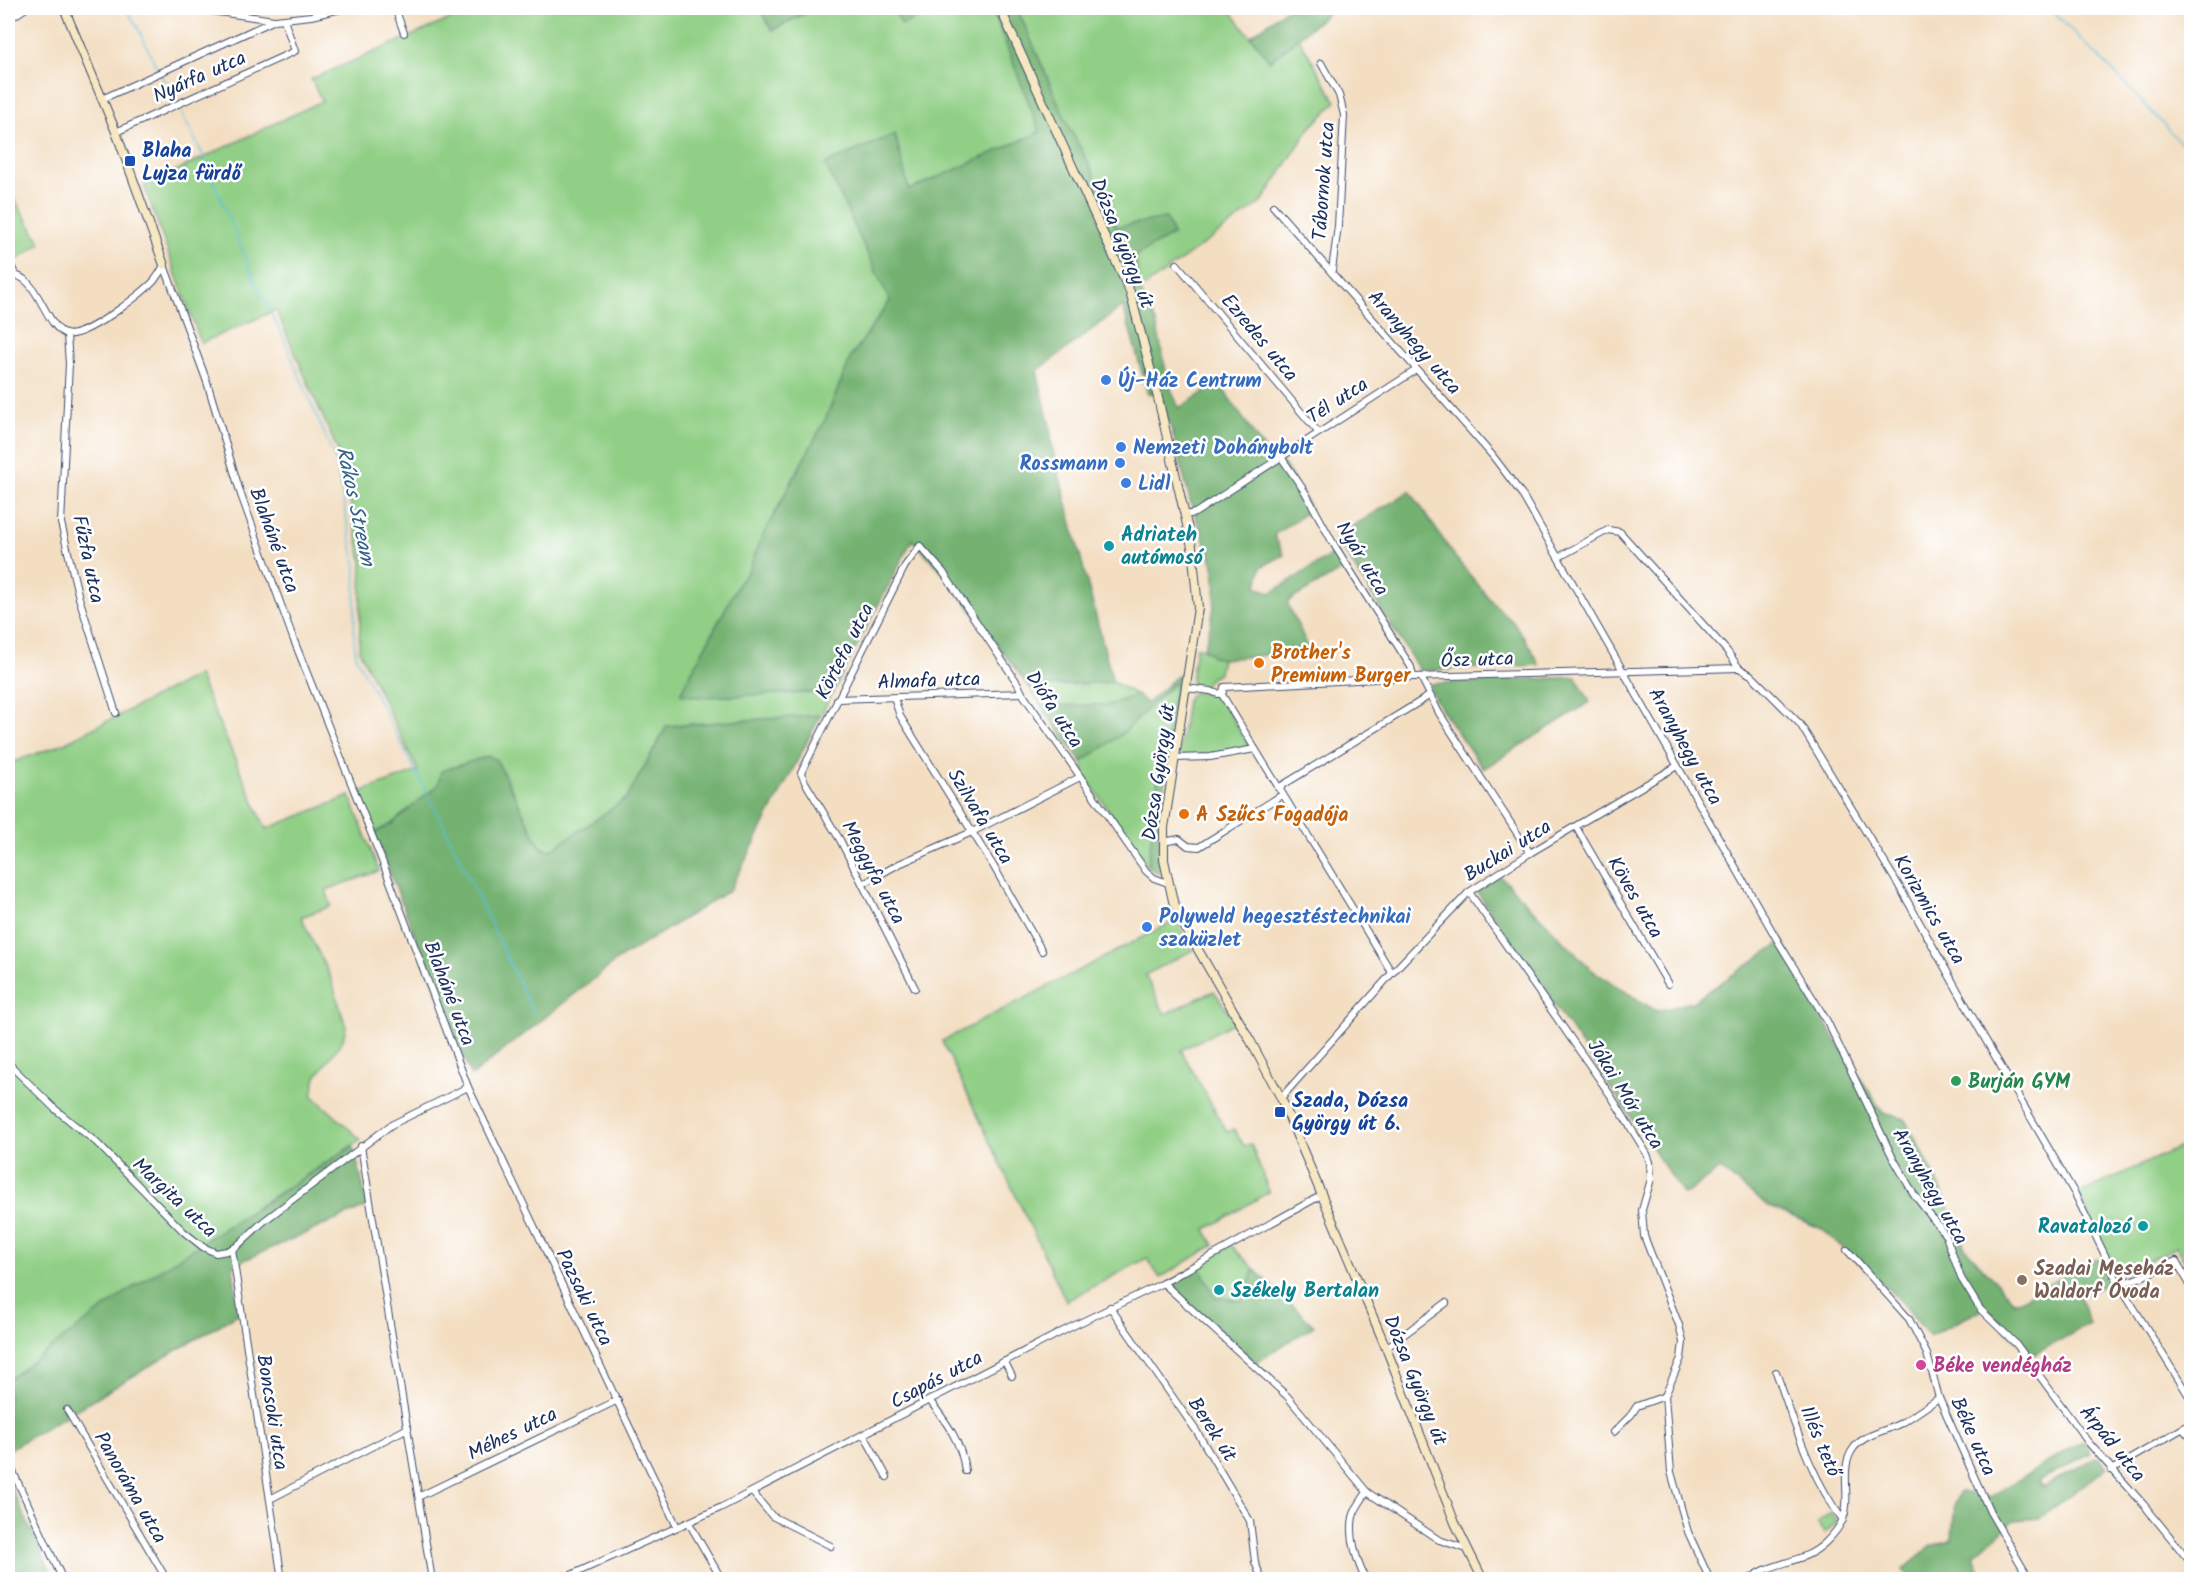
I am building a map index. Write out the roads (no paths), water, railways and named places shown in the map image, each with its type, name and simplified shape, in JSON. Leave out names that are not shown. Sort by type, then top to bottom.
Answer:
[{"type":"main road","name":"Blaháné utca","points":[[64,8],[116,132],[164,265]]},
{"type":"main road","name":"Dózsa György út","points":[[1000,8],[1130,292],[1158,398],[1196,570],[1198,608],[1163,842],[1168,883],[1185,927],[1281,1098],[1467,1549],[1483,1580]]},
{"type":"street","points":[[8,20],[26,8]]},
{"type":"street","points":[[191,8],[275,20],[345,8]]},
{"type":"street","points":[[395,8],[405,33]]},
{"type":"street","points":[[102,99],[275,20]]},
{"type":"street","name":"Nyárfa utca","points":[[116,132],[295,51],[284,20]]},
{"type":"street","name":"Tábornok utca","points":[[1321,63],[1339,95],[1344,115],[1338,226],[1332,270]]},
{"type":"street","name":"Aranyhegy utca","points":[[1273,206],[1332,270],[1521,492],[1625,671],[1677,766],[1827,1021],[1892,1156],[1913,1193],[1946,1236],[1961,1278],[1980,1309],[2012,1340]]},
{"type":"street","points":[[8,259],[11,274],[20,276],[28,283],[58,328],[67,335],[75,335],[87,330],[122,306],[155,280],[164,265]]},
{"type":"street","name":"Ezredes utca","points":[[1177,264],[1318,432]]},
{"type":"street","name":"Blaháné utca","points":[[164,265],[207,382],[240,495],[465,1080]]},
{"type":"street","name":"Fűzfa utca","points":[[67,335],[69,364],[61,523],[79,598],[116,713]]},
{"type":"street","name":"Tél utca","points":[[1185,515],[1195,513],[1416,370]]},
{"type":"street","name":"Nyár utca","points":[[1281,457],[1305,492],[1333,543],[1417,677],[1530,853]]},
{"type":"street","name":"Korizmics utca","points":[[1559,557],[1608,530],[1620,532],[1727,651],[1739,668],[1751,675],[1800,724],[1899,886],[2075,1194],[2119,1284],[2192,1401]]},
{"type":"street","name":"Diófa utca","points":[[920,546],[943,572],[1022,693],[1146,871],[1154,878],[1168,883]]},
{"type":"street","name":"Körtefa utca","points":[[801,773],[905,566],[920,546]]},
{"type":"street","name":"Ősz utca","points":[[1186,688],[1221,693],[1224,687],[1417,677],[1739,668]]},
{"type":"street","name":"Almafa utca","points":[[837,699],[1022,693]]},
{"type":"street","points":[[1221,693],[1392,973]]},
{"type":"street","points":[[1278,789],[1429,696]]},
{"type":"street","name":"Szilvafa utca","points":[[894,698],[900,716],[1042,951]]},
{"type":"street","points":[[1174,758],[1210,757],[1255,749]]},
{"type":"street","name":"Buckai utca","points":[[1281,1098],[1392,973],[1469,892],[1677,766]]},
{"type":"street","name":"Meggyfa utca","points":[[801,773],[840,840],[915,988]]},
{"type":"street","points":[[863,884],[899,864],[972,832],[1080,777]]},
{"type":"street","points":[[1163,842],[1179,839],[1188,846],[1199,847],[1282,795]]},
{"type":"street","name":"Köves utca","points":[[1576,827],[1668,984]]},
{"type":"street","name":"Jókai Mór utca","points":[[1469,892],[1611,1096],[1650,1162],[1651,1179],[1642,1210],[1644,1236],[1679,1325],[1683,1342],[1681,1358],[1665,1396],[1671,1472],[1688,1532],[1710,1580]]},
{"type":"street","name":"Margita utca","points":[[8,1063],[55,1109],[97,1143],[196,1243],[212,1252],[232,1249],[264,1221],[392,1125],[468,1087]]},
{"type":"street","name":"Pazsaki utca","points":[[465,1080],[677,1527]]},
{"type":"street","points":[[362,1146],[432,1580]]},
{"type":"street","name":"Csapás utca","points":[[564,1579],[752,1492],[1110,1307],[1163,1283],[1320,1196]]},
{"type":"street","name":"Boncsoki utca","points":[[232,1249],[282,1580]]},
{"type":"street","name":"Béke utca","points":[[1847,1250],[1910,1319],[1927,1354],[1939,1398],[1990,1512],[2030,1580]]},
{"type":"street","points":[[2119,1284],[2139,1278],[2176,1260],[2192,1288]]},
{"type":"street","points":[[1163,1283],[1287,1396],[1367,1492],[1439,1540],[1467,1549]]},
{"type":"street","points":[[1386,1348],[1446,1304]]},
{"type":"street","name":"Berek út","points":[[1110,1307],[1197,1432],[1250,1521],[1255,1562],[1262,1580]]},
{"type":"street","name":"Árpád utca","points":[[2012,1340],[2088,1442],[2192,1564]]},
{"type":"street","points":[[1005,1362],[1012,1376]]},
{"type":"street","name":"Illés tető","points":[[1776,1372],[1802,1445],[1830,1504],[1843,1520]]},
{"type":"street","points":[[1614,1432],[1637,1406],[1665,1396]]},
{"type":"street","points":[[1749,1580],[1764,1570],[1809,1555],[1826,1542],[1843,1520],[1845,1513],[1847,1462],[1852,1450],[1858,1443],[1903,1422],[1939,1398]]},
{"type":"street","name":"Méhes utca","points":[[420,1496],[618,1400]]},
{"type":"street","points":[[930,1401],[955,1436],[962,1451],[965,1471]]},
{"type":"street","name":"Panoráma utca","points":[[67,1410],[166,1580]]},
{"type":"street","points":[[2112,1470],[2192,1423]]},
{"type":"street","points":[[270,1499],[408,1428]]},
{"type":"street","points":[[2183,1429],[2192,1438]]},
{"type":"street","points":[[864,1435],[887,1477]]},
{"type":"street","points":[[8,1461],[63,1580]]},
{"type":"street","points":[[752,1492],[772,1516],[831,1546]]},
{"type":"street","points":[[1366,1580],[1355,1546],[1352,1524],[1356,1509],[1367,1492]]},
{"type":"street","points":[[695,1533],[701,1517]]},
{"type":"street","points":[[688,1522],[722,1580]]},
{"type":"waterway","name":"Rákos Stream","points":[[125,8],[137,26],[158,70]]},
{"type":"waterway","points":[[2049,8],[2113,71],[2192,155]]},
{"type":"waterway","name":"Rákos Stream","points":[[160,74],[176,101]]},
{"type":"waterway","name":"Rákos Stream","points":[[178,106],[202,153],[255,281],[283,337],[335,459],[356,567],[354,638],[356,657],[444,826],[534,1014]]},
{"type":"place","name":"Blaha Lujza fürdő","points":[[130,161]]},
{"type":"place","name":"Új-Ház Centrum","points":[[1106,380]]},
{"type":"place","name":"Nemzeti Dohánybolt","points":[[1121,447]]},
{"type":"place","name":"Rossmann","points":[[1120,463]]},
{"type":"place","name":"Lidl","points":[[1126,483]]},
{"type":"place","name":"Adriateh autómosó","points":[[1109,546]]},
{"type":"place","name":"Brother's Premium Burger","points":[[1259,663]]},
{"type":"place","name":"A Szűcs Fogadója","points":[[1184,814]]},
{"type":"place","name":"Polyweld hegesztéstechnikai szaküzlet","points":[[1147,927]]},
{"type":"place","name":"Burján GYM","points":[[1956,1081]]},
{"type":"place","name":"Szada, Dózsa György út 6.","points":[[1280,1112]]},
{"type":"place","name":"Ravatalozó","points":[[2143,1226]]},
{"type":"place","name":"Szadai Meseház Waldorf Óvoda","points":[[2022,1280]]},
{"type":"place","name":"Székely Bertalan","points":[[1219,1290]]},
{"type":"place","name":"Béke vendégház","points":[[1921,1365]]}]
